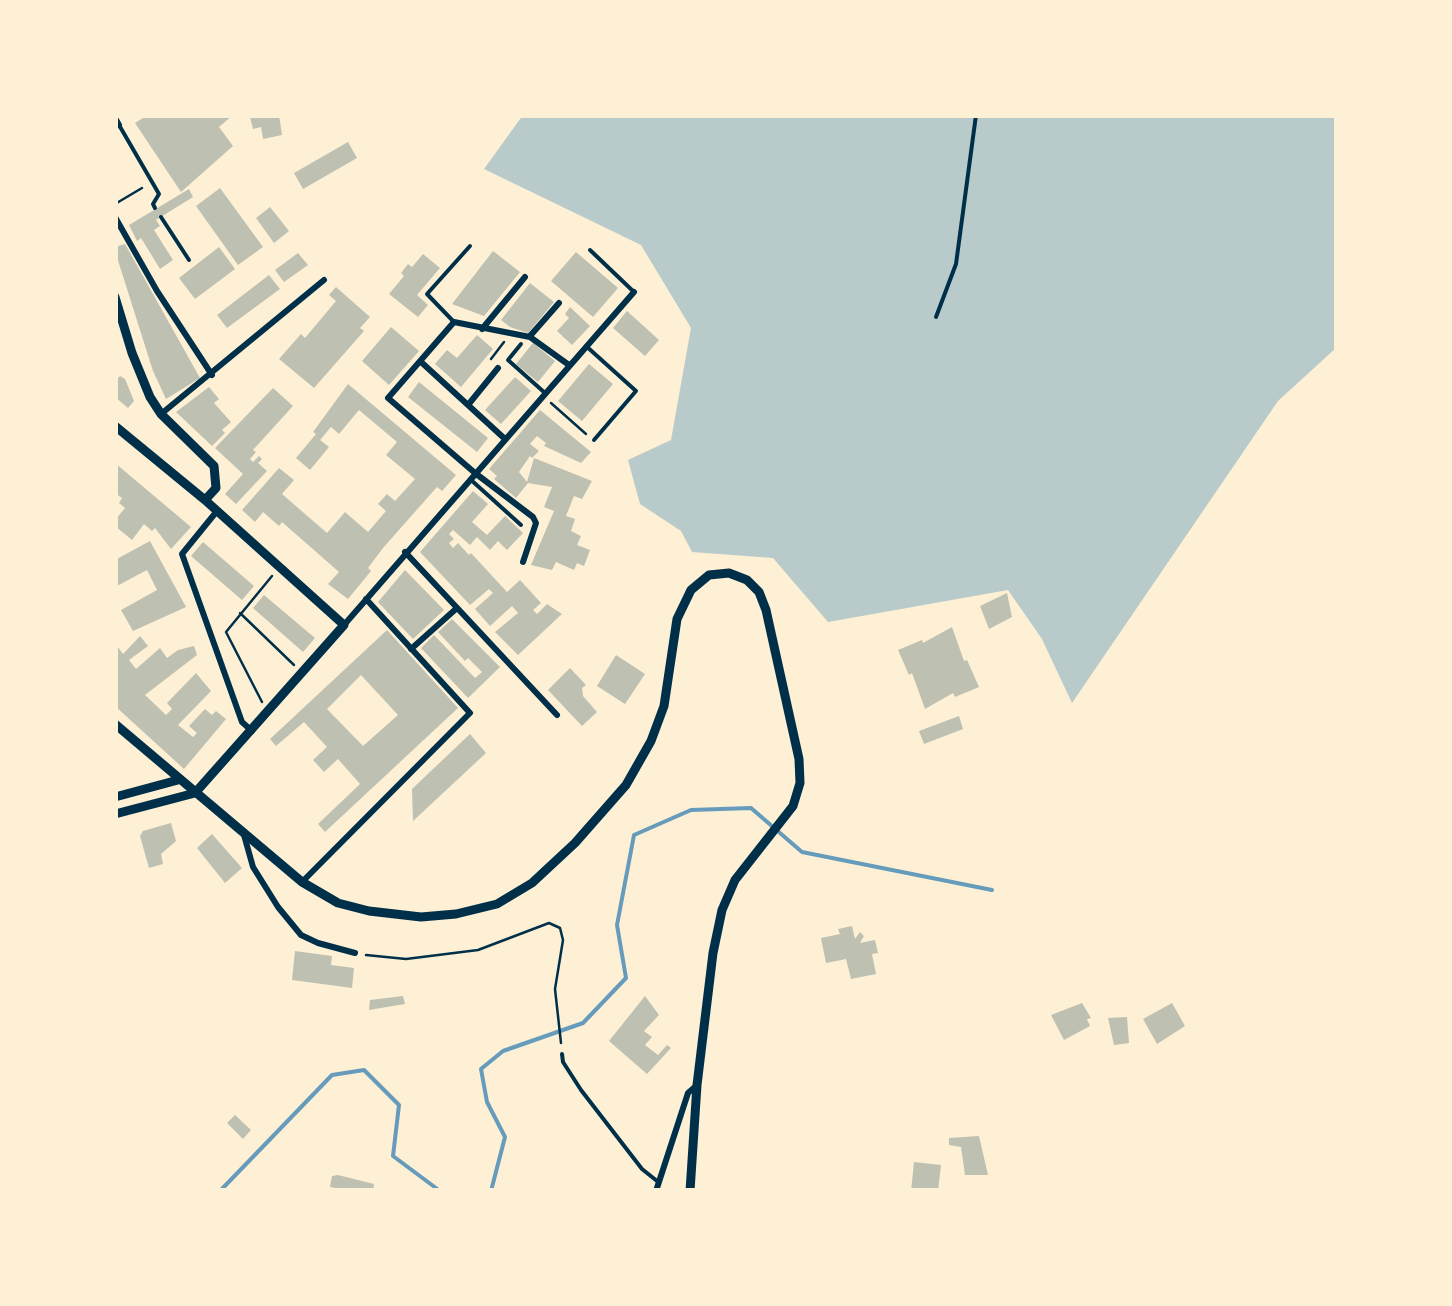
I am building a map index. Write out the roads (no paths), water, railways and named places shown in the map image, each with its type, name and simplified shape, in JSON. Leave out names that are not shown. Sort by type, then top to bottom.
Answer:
[{"type":"street","points":[[115,217],[157,291],[212,374]]},
{"type":"street","points":[[482,329],[525,276]]},
{"type":"street","points":[[160,414],[324,280]]},
{"type":"street","points":[[115,814],[195,794],[634,292]]},
{"type":"street","points":[[115,297],[137,366],[160,414],[214,466],[216,488],[205,500]]},
{"type":"street","points":[[530,337],[558,303]]},
{"type":"street","points":[[524,562],[536,523],[533,517],[472,476],[388,398],[454,322],[530,337],[569,364]]},
{"type":"street","points":[[420,361],[504,439]]},
{"type":"street","points":[[468,405],[498,368]]},
{"type":"street","points":[[115,426],[205,500],[344,625]]},
{"type":"street","points":[[217,511],[182,554],[242,722],[252,732]]},
{"type":"street","points":[[405,552],[558,715]]},
{"type":"street","points":[[115,724],[302,882],[338,903],[369,912],[421,917],[456,914],[497,904],[532,883],[614,800],[643,756],[664,706],[677,619],[691,590],[709,575],[728,572],[747,580],[759,592],[766,610],[799,759],[800,783],[792,806],[735,880],[722,910],[713,953],[690,1191]]},
{"type":"street","points":[[302,882],[470,713],[366,598]]},
{"type":"street","points":[[411,648],[457,608]]},
{"type":"street","points":[[115,797],[178,780]]},
{"type":"street","points":[[244,835],[254,867],[278,907],[301,935],[318,944],[355,953]]},
{"type":"street","points":[[658,1187],[688,1092],[698,1085]]},
{"type":"lane","points":[[936,317],[956,264],[976,115]]},
{"type":"lane","points":[[117,121],[159,194],[153,204],[156,208]]},
{"type":"lane","points":[[161,217],[189,260]]},
{"type":"lane","points":[[454,322],[428,294],[470,246]]},
{"type":"lane","points":[[590,250],[634,292]]},
{"type":"lane","points":[[521,344],[508,360],[544,393]]},
{"type":"lane","points":[[586,346],[636,392],[594,440]]},
{"type":"lane","points":[[472,476],[521,525]]},
{"type":"lane","points":[[562,1054],[581,1090],[658,1187]]},
{"type":"waterway","points":[[491,1191],[505,1137],[487,1102],[481,1069],[503,1051],[583,1023],[626,978],[617,925],[634,835],[691,810],[751,808],[802,852],[992,890]]},
{"type":"waterway","points":[[220,1191],[332,1075],[364,1070],[399,1105],[393,1156],[440,1191]]}]
